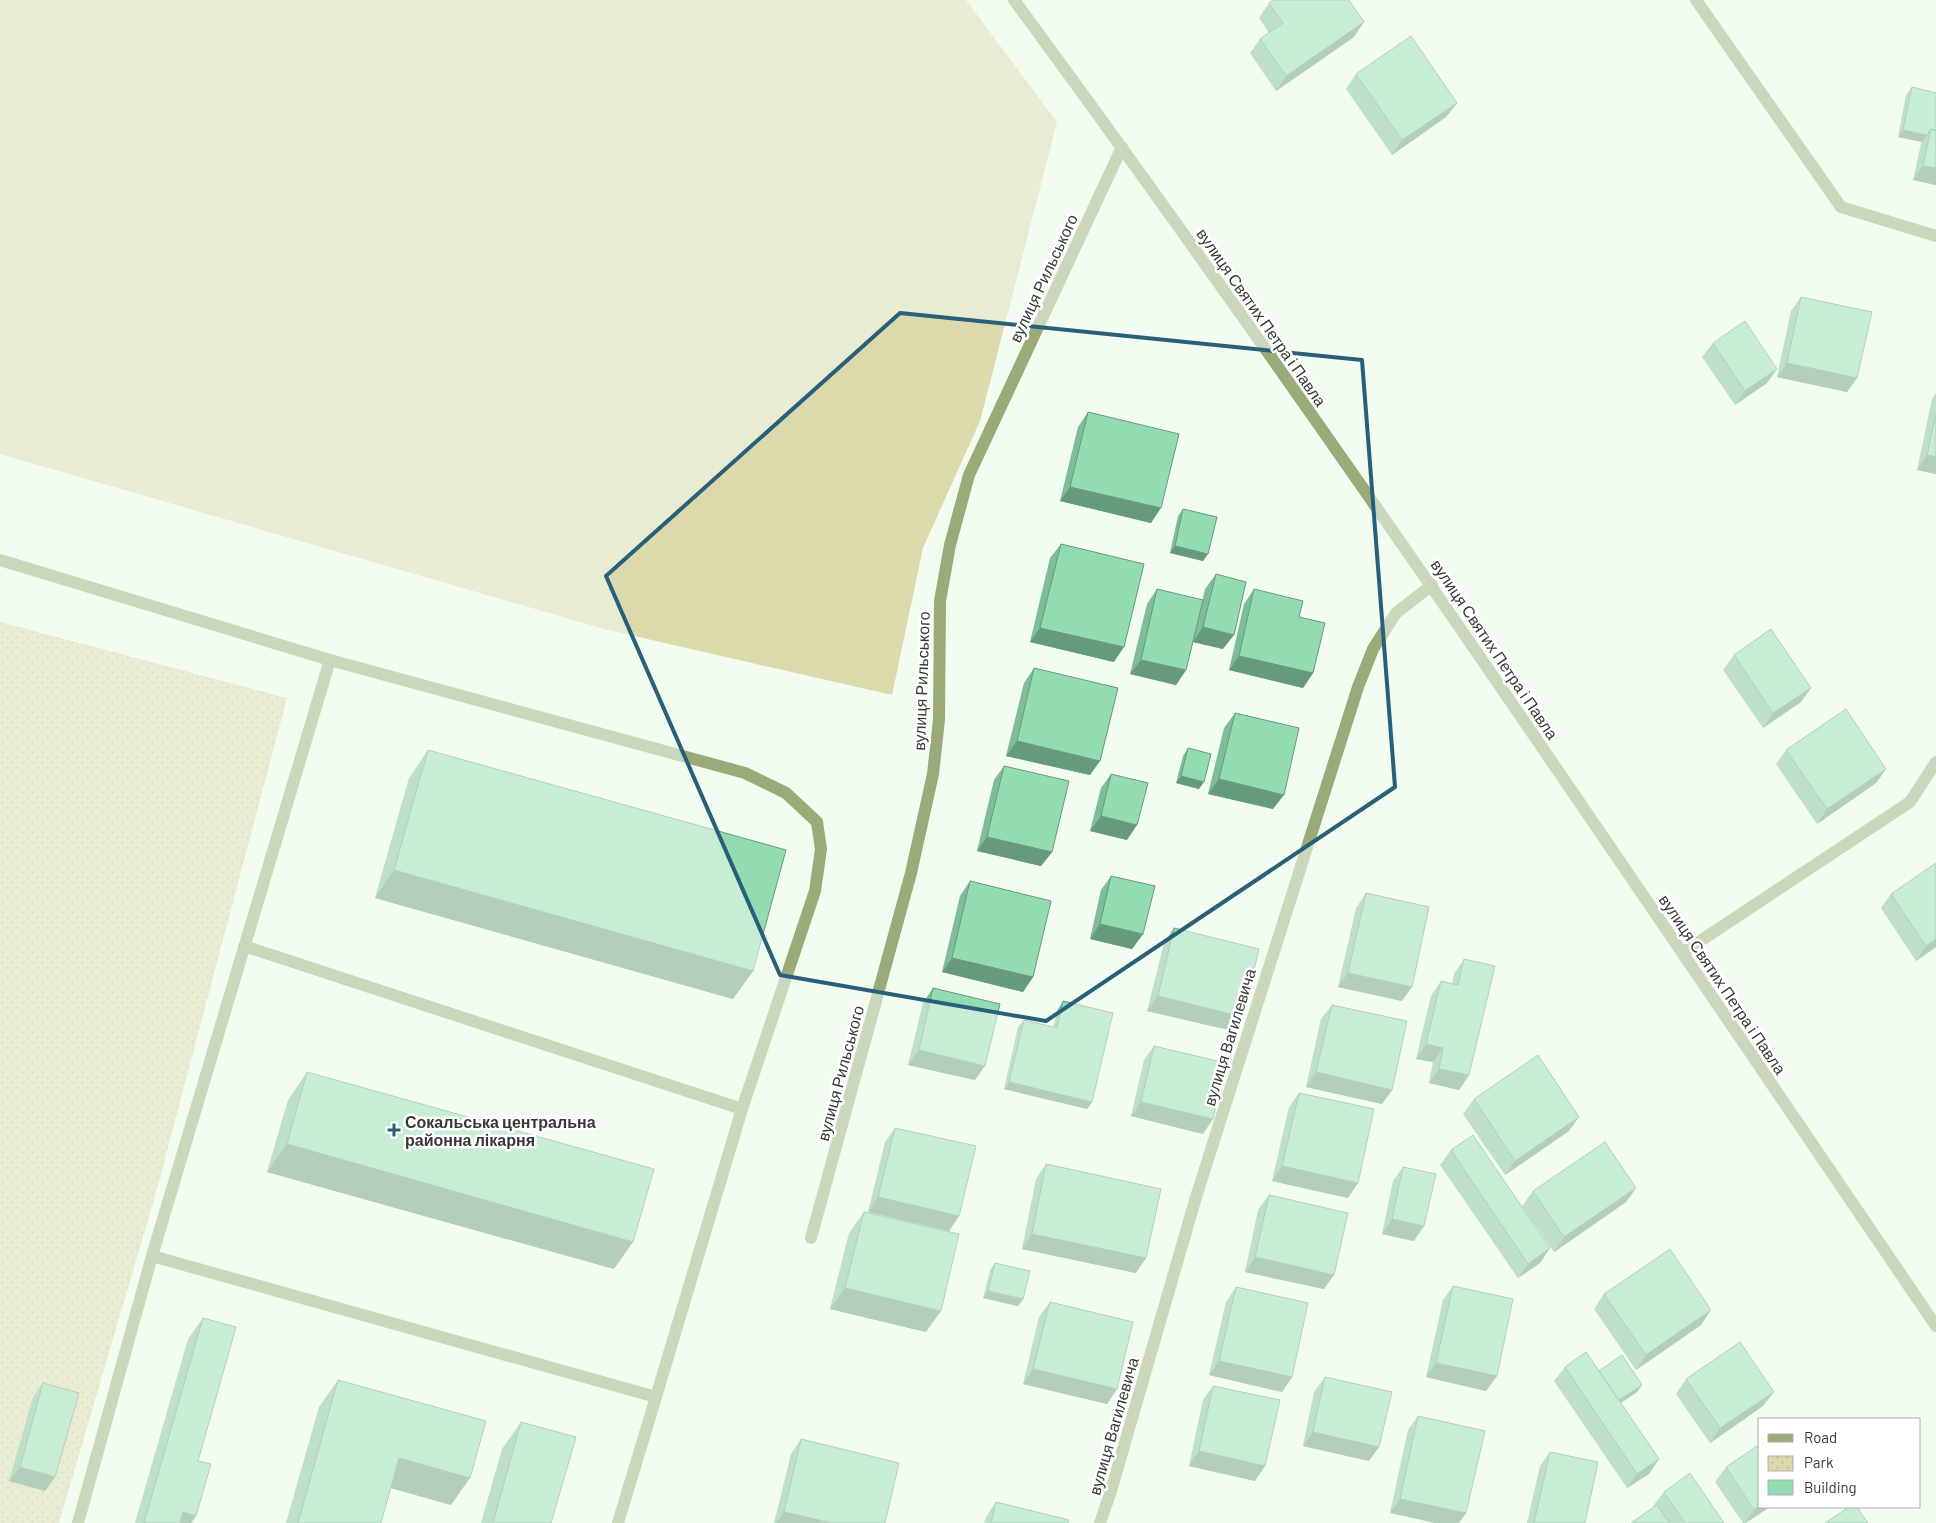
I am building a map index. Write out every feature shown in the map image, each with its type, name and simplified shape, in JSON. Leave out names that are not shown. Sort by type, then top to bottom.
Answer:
[{"type":"street","name":"вулиця Святих Петра і Павла","points":[[1014,0],[1122,147],[1432,585],[1936,1326]]},
{"type":"street","points":[[1696,0],[1841,207],[1936,236]]},
{"type":"street","name":"вулиця Рильського","points":[[811,1238],[911,873],[933,774],[939,720],[940,601],[950,545],[969,475],[1122,147]]},
{"type":"street","points":[[0,560],[330,660],[745,773],[786,793],[817,822],[821,849],[815,891],[742,1109],[618,1523]]},
{"type":"street","name":"вулиця Вагилевича","points":[[1100,1523],[1199,1188],[1358,687],[1372,649],[1396,613],[1432,585]]},
{"type":"street","points":[[78,1523],[152,1256],[330,660]]},
{"type":"street","points":[[1682,953],[1910,802],[1936,762]]},
{"type":"street","points":[[244,946],[742,1109]]},
{"type":"street","points":[[152,1256],[656,1397]]},
{"type":"highlighted area","points":[[900,313],[1362,360],[1395,787],[1046,1021],[780,975],[606,576]]},
{"type":"green space","points":[[0,0],[966,0],[1057,122],[980,421],[923,548],[892,695],[608,630],[0,454]]},
{"type":"green space","points":[[0,622],[287,698],[157,1189],[59,1523],[0,1523]]},
{"type":"building","points":[[1273,0],[1349,0],[1364,22],[1286,76],[1260,39],[1283,23],[1269,3]]},
{"type":"building","points":[[1411,36],[1457,103],[1402,140],[1356,74]]},
{"type":"building","points":[[1912,87],[1936,93],[1936,130],[1931,129],[1927,135],[1903,130]]},
{"type":"building","points":[[1931,129],[1936,131],[1936,168],[1923,166]]},
{"type":"building","points":[[1801,297],[1872,312],[1857,378],[1787,363]]},
{"type":"building","points":[[1745,321],[1777,369],[1745,391],[1713,343]]},
{"type":"building","points":[[1088,412],[1179,434],[1161,508],[1070,487]]},
{"type":"building","points":[[1936,414],[1936,457],[1927,455]]},
{"type":"building","points":[[1183,509],[1217,517],[1208,554],[1175,546]]},
{"type":"building","points":[[1061,544],[1144,564],[1124,647],[1040,628]]},
{"type":"building","points":[[1216,574],[1246,582],[1234,635],[1203,627]]},
{"type":"building","points":[[1157,589],[1203,600],[1186,670],[1141,660]]},
{"type":"building","points":[[1254,589],[1303,601],[1299,617],[1325,623],[1313,673],[1239,656]]},
{"type":"building","points":[[1771,629],[1811,688],[1773,713],[1734,655]]},
{"type":"building","points":[[1034,668],[1118,688],[1100,761],[1017,741]]},
{"type":"building","points":[[1846,709],[1886,769],[1827,809],[1786,750]]},
{"type":"building","points":[[1235,713],[1299,728],[1284,795],[1219,779]]},
{"type":"building","points":[[1188,748],[1211,754],[1204,782],[1181,776]]},
{"type":"building","points":[[428,750],[786,850],[753,971],[394,870]]},
{"type":"building","points":[[1004,766],[1069,781],[1052,852],[987,837]]},
{"type":"building","points":[[1111,774],[1148,783],[1137,825],[1101,816]]},
{"type":"building","points":[[1936,863],[1936,939],[1926,946],[1891,894]]},
{"type":"building","points":[[1111,876],[1155,886],[1143,934],[1100,924]]},
{"type":"building","points":[[970,881],[1051,901],[1033,977],[952,958]]},
{"type":"building","points":[[1366,893],[1429,907],[1412,987],[1348,973]]},
{"type":"building","points":[[1174,928],[1259,949],[1243,1017],[1158,996]]},
{"type":"building","points":[[1464,959],[1495,966],[1469,1075],[1439,1069],[1443,1048],[1426,1044],[1441,981],[1458,985]]},
{"type":"building","points":[[933,988],[1000,1004],[985,1066],[919,1050]]},
{"type":"building","points":[[1063,1001],[1113,1013],[1092,1102],[1009,1082],[1024,1020],[1057,1028]]},
{"type":"building","points":[[1332,1005],[1407,1021],[1392,1090],[1316,1072]]},
{"type":"building","points":[[1154,1046],[1226,1063],[1213,1119],[1141,1102]]},
{"type":"building","points":[[1538,1055],[1579,1117],[1515,1161],[1474,1099]]},
{"type":"building","points":[[307,1072],[654,1169],[633,1242],[287,1144]]},
{"type":"building","points":[[1299,1093],[1374,1109],[1358,1183],[1282,1166]]},
{"type":"building","points":[[895,1128],[976,1146],[959,1216],[878,1197]]},
{"type":"building","points":[[1473,1135],[1550,1248],[1528,1264],[1451,1150]]},
{"type":"building","points":[[1605,1142],[1636,1188],[1564,1237],[1533,1191]]},
{"type":"building","points":[[1046,1164],[1161,1189],[1146,1258],[1032,1234]]},
{"type":"building","points":[[1403,1167],[1436,1174],[1424,1226],[1392,1219]]},
{"type":"building","points":[[1269,1195],[1348,1213],[1334,1275],[1255,1257]]},
{"type":"building","points":[[864,1212],[959,1234],[941,1311],[845,1288]]},
{"type":"building","points":[[1670,1249],[1711,1310],[1646,1355],[1604,1294]]},
{"type":"building","points":[[995,1263],[1030,1271],[1023,1299],[988,1291]]},
{"type":"building","points":[[1453,1286],[1513,1299],[1497,1376],[1436,1363]]},
{"type":"building","points":[[1236,1287],[1308,1303],[1292,1377],[1219,1361]]},
{"type":"building","points":[[1050,1302],[1133,1322],[1117,1389],[1033,1369]]},
{"type":"building","points":[[203,1318],[236,1327],[198,1461],[211,1464],[196,1516],[183,1512],[180,1523],[144,1523]]},
{"type":"building","points":[[1740,1342],[1774,1392],[1720,1428],[1686,1379]]},
{"type":"building","points":[[1586,1352],[1659,1459],[1637,1474],[1565,1367]]},
{"type":"building","points":[[1622,1355],[1642,1385],[1619,1400],[1599,1371]]},
{"type":"building","points":[[1325,1377],[1392,1392],[1379,1447],[1313,1432]]},
{"type":"building","points":[[338,1380],[486,1421],[470,1478],[399,1458],[381,1523],[298,1523]]},
{"type":"building","points":[[43,1383],[79,1393],[55,1477],[20,1467]]},
{"type":"building","points":[[1213,1386],[1280,1400],[1265,1466],[1199,1451]]},
{"type":"building","points":[[1418,1416],[1485,1431],[1466,1513],[1400,1499]]},
{"type":"building","points":[[521,1422],[576,1437],[551,1523],[493,1523]]},
{"type":"building","points":[[801,1439],[899,1463],[885,1523],[831,1523],[784,1512]]},
{"type":"building","points":[[1758,1445],[1758,1507],[1754,1510],[1726,1467]]},
{"type":"building","points":[[1550,1452],[1598,1462],[1585,1523],[1534,1523]]},
{"type":"building","points":[[1690,1473],[1724,1523],[1685,1523],[1664,1492]]},
{"type":"building","points":[[996,1502],[1069,1520],[1068,1523],[991,1523]]},
{"type":"building","points":[[1657,1505],[1669,1523],[1631,1523]]},
{"type":"building","points":[[1848,1508],[1858,1508],[1868,1523],[1825,1523]]},
{"type":"place","name":"Сокальська центральна районна лікарня","points":[[394,1130]]}]
